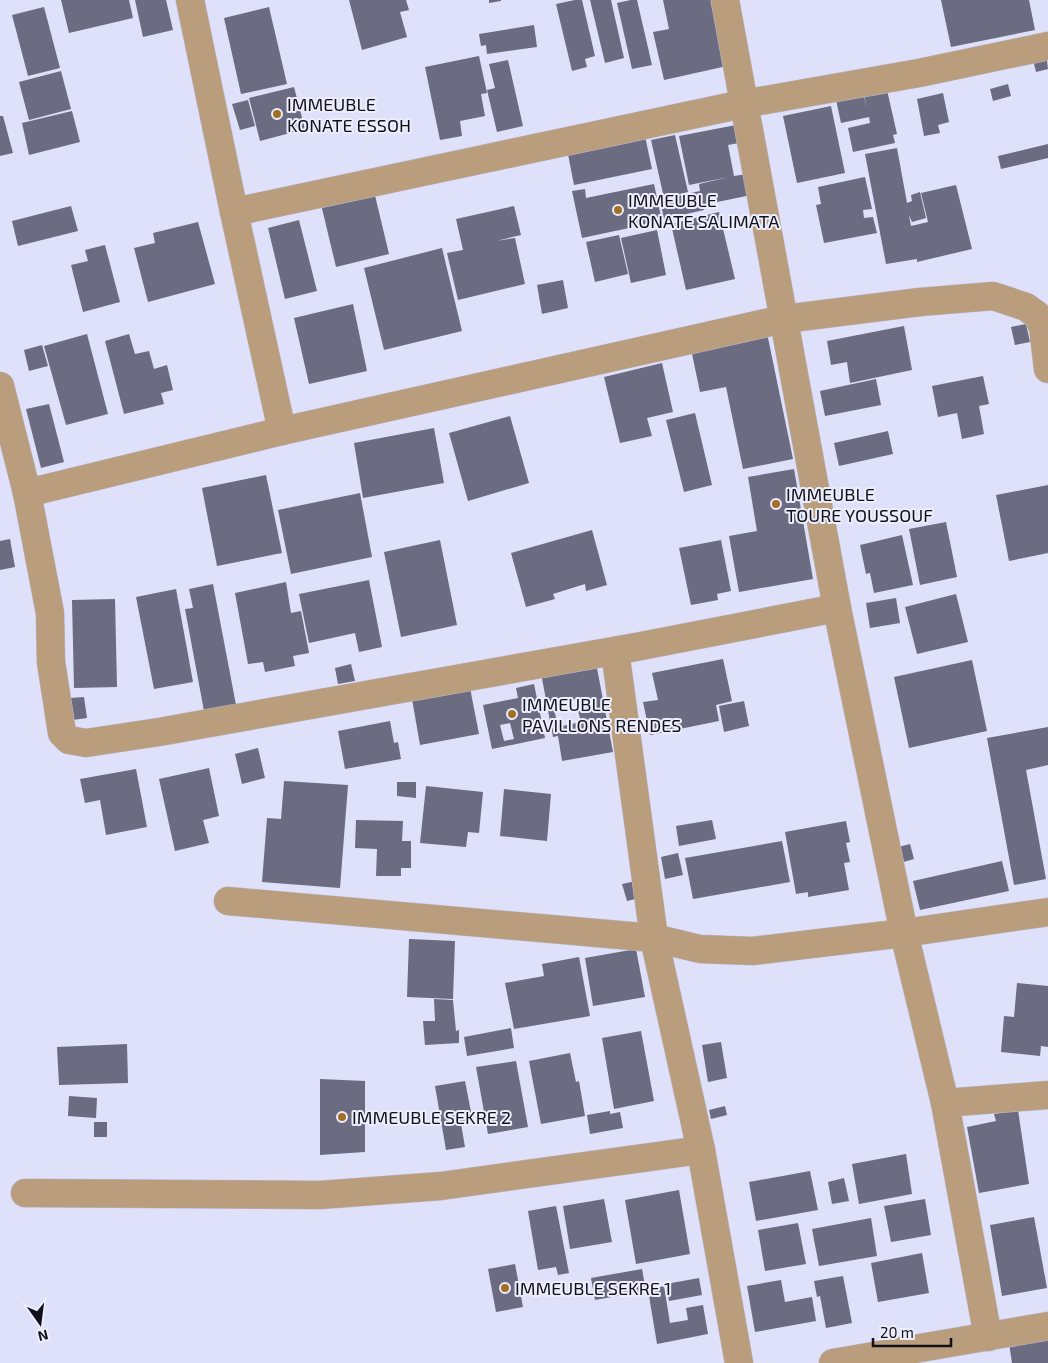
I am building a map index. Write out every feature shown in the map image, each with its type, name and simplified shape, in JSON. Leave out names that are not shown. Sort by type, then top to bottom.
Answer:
[{"type":"street","points":[[725,0],[836,608],[904,933],[944,1103],[988,1337]]},
{"type":"street","points":[[196,1],[234,212],[282,431]]},
{"type":"street","points":[[234,212],[743,104],[919,73],[1048,46]]},
{"type":"street","points":[[27,493],[282,431],[784,319],[920,302],[993,296],[1026,307],[1037,315],[1043,327],[1048,370]]},
{"type":"street","points":[[0,386],[27,493],[50,613],[51,662],[62,733],[69,740],[86,743],[150,733],[615,651],[836,608]]},
{"type":"street","points":[[615,651],[654,938],[701,1150],[739,1363]]},
{"type":"street","points":[[228,901],[654,938],[700,949],[753,951],[904,933],[1048,912]]},
{"type":"street","points":[[944,1103],[1048,1095]]},
{"type":"street","points":[[25,1193],[320,1195],[441,1186],[701,1150]]},
{"type":"street","points":[[833,1363],[1048,1326]]},
{"type":"building","points":[[61,0],[129,0],[133,18],[69,33]]},
{"type":"building","points":[[135,0],[166,0],[173,30],[143,37]]},
{"type":"building","points":[[349,0],[406,0],[409,10],[400,12],[407,37],[362,50]]},
{"type":"building","points":[[489,0],[501,0],[501,1],[489,3]]},
{"type":"building","points":[[582,0],[595,56],[585,59],[587,67],[572,71],[556,4]]},
{"type":"building","points":[[590,0],[611,0],[624,58],[605,63]]},
{"type":"building","points":[[637,0],[652,65],[632,69],[617,3]]},
{"type":"building","points":[[663,0],[713,0],[727,66],[664,80],[653,32],[669,29]]},
{"type":"building","points":[[941,0],[1029,0],[1035,30],[951,47]]},
{"type":"building","points":[[44,7],[60,68],[28,76],[12,15]]},
{"type":"building","points":[[269,7],[287,84],[241,94],[224,18]]},
{"type":"building","points":[[534,25],[537,47],[487,54],[486,45],[481,46],[479,34]]},
{"type":"building","points":[[1046,53],[1048,69],[1036,72],[1032,56]]},
{"type":"building","points":[[479,56],[487,93],[481,94],[485,116],[460,121],[462,136],[440,140],[425,67]]},
{"type":"building","points":[[508,60],[523,126],[497,132],[487,90],[495,88],[489,64]]},
{"type":"building","points":[[61,71],[71,109],[29,120],[19,82]]},
{"type":"building","points":[[1008,84],[1011,96],[993,101],[990,89]]},
{"type":"building","name":"IMMEUBLE KONATE ESSOH","points":[[294,87],[305,129],[260,141],[249,98]]},
{"type":"building","points":[[862,89],[867,109],[864,95],[887,90],[897,134],[893,135],[895,143],[853,152],[848,128],[870,123],[869,117],[841,123],[835,95]]},
{"type":"building","points":[[943,93],[949,122],[938,125],[940,133],[924,136],[917,99]]},
{"type":"building","points":[[248,100],[255,126],[240,130],[232,104]]},
{"type":"building","points":[[831,106],[845,173],[797,183],[783,116]]},
{"type":"building","points":[[72,111],[80,142],[29,155],[22,123]]},
{"type":"building","points":[[0,116],[3,116],[13,153],[0,156]]},
{"type":"building","points":[[736,125],[739,143],[728,145],[734,176],[747,174],[751,195],[703,205],[704,210],[664,219],[660,200],[700,191],[699,184],[729,177],[689,185],[679,136]]},
{"type":"building","points":[[643,127],[652,169],[574,185],[566,144]]},
{"type":"building","points":[[675,135],[688,192],[664,198],[651,140]]},
{"type":"building","points":[[1048,144],[1048,158],[1001,169],[998,156]]},
{"type":"building","points":[[897,148],[907,203],[912,201],[911,195],[920,192],[926,218],[912,222],[909,215],[911,226],[928,222],[921,193],[956,185],[972,249],[917,262],[917,259],[886,264],[865,154]]},
{"type":"building","points":[[865,177],[872,209],[863,210],[864,218],[873,217],[877,233],[824,243],[816,205],[821,204],[818,187]]},
{"type":"building","name":"IMMEUBLE KONATE SALIMATA","points":[[654,184],[662,221],[582,238],[572,191],[585,189],[586,198]]},
{"type":"building","points":[[373,187],[389,254],[336,267],[320,200]]},
{"type":"building","points":[[71,206],[78,231],[18,246],[12,221]]},
{"type":"building","points":[[514,206],[521,235],[496,241],[515,238],[525,284],[458,300],[447,253],[463,250],[456,219]]},
{"type":"building","points":[[719,212],[735,279],[686,290],[671,224]]},
{"type":"building","points":[[299,220],[317,291],[285,299],[268,228]]},
{"type":"building","points":[[198,222],[215,284],[148,302],[134,248],[155,243],[153,233]]},
{"type":"building","points":[[657,230],[666,275],[631,283],[621,238]]},
{"type":"building","points":[[619,235],[628,274],[595,282],[586,242]]},
{"type":"building","points":[[105,245],[120,302],[83,312],[71,265],[88,261],[85,250]]},
{"type":"building","points":[[442,248],[462,331],[384,350],[364,268]]},
{"type":"building","points":[[563,280],[568,308],[542,314],[537,285]]},
{"type":"building","points":[[353,304],[367,371],[309,384],[294,318]]},
{"type":"building","points":[[1026,324],[1030,342],[1015,345],[1011,327]]},
{"type":"building","points":[[904,326],[912,370],[850,383],[847,362],[831,365],[827,341]]},
{"type":"building","points":[[767,333],[793,459],[743,469],[726,387],[700,392],[691,349]]},
{"type":"building","points":[[87,334],[108,414],[66,425],[44,346]]},
{"type":"building","points":[[129,334],[135,354],[149,351],[154,369],[167,365],[173,390],[161,393],[164,404],[124,414],[105,341]]},
{"type":"building","points":[[42,345],[48,366],[29,371],[24,350]]},
{"type":"building","points":[[662,363],[673,412],[647,418],[652,436],[620,443],[604,377]]},
{"type":"building","points":[[983,376],[989,404],[979,406],[984,434],[962,439],[957,413],[938,417],[932,386]]},
{"type":"building","points":[[876,379],[881,405],[825,416],[820,391]]},
{"type":"building","points":[[49,404],[64,462],[41,468],[26,409]]},
{"type":"building","points":[[695,413],[712,485],[684,492],[666,420]]},
{"type":"building","points":[[510,416],[529,483],[468,501],[449,433]]},
{"type":"building","points":[[434,428],[444,483],[363,498],[354,443]]},
{"type":"building","points":[[888,431],[893,454],[839,466],[834,443]]},
{"type":"building","name":"IMMEUBLE TOURE YOUSSOUF","points":[[794,469],[813,579],[739,592],[729,536],[757,531],[748,477]]},
{"type":"building","points":[[266,475],[282,553],[217,566],[202,488]]},
{"type":"building","points":[[1048,485],[1048,553],[1009,561],[996,495]]},
{"type":"building","points":[[360,493],[372,557],[291,574],[278,510]]},
{"type":"building","points":[[946,522],[957,577],[920,585],[909,529]]},
{"type":"building","points":[[592,530],[607,585],[586,591],[585,584],[553,594],[555,599],[526,607],[511,553]]},
{"type":"building","points":[[902,535],[913,585],[874,593],[870,573],[866,574],[860,545]]},
{"type":"building","points":[[10,539],[15,567],[0,570],[0,541]]},
{"type":"building","points":[[440,540],[457,625],[401,637],[384,552]]},
{"type":"building","points":[[721,540],[731,591],[717,594],[718,600],[691,605],[679,548]]},
{"type":"building","points":[[369,580],[382,647],[359,652],[355,633],[309,643],[299,594]]},
{"type":"building","points":[[286,582],[291,613],[301,611],[309,653],[293,656],[295,666],[265,672],[263,662],[248,664],[235,593]]},
{"type":"building","points":[[213,584],[236,705],[204,711],[185,609],[193,608],[189,589]]},
{"type":"building","points":[[176,589],[193,682],[154,689],[136,597]]},
{"type":"building","points":[[956,594],[968,642],[917,654],[905,607]]},
{"type":"building","points":[[896,598],[900,623],[870,628],[866,603]]},
{"type":"building","points":[[115,599],[117,687],[74,688],[72,600]]},
{"type":"building","points":[[723,659],[732,701],[716,705],[719,721],[650,735],[643,702],[658,700],[652,673]]},
{"type":"building","points":[[972,660],[987,731],[909,748],[894,677]]},
{"type":"building","points":[[596,663],[613,752],[562,761],[558,736],[553,737],[541,673]],"holes":[[[575,699],[581,722],[558,727],[553,704]]]},
{"type":"building","points":[[351,664],[355,681],[338,684],[335,668]]},
{"type":"building","name":"IMMEUBLE PAVILLONS RENDES","points":[[534,684],[545,738],[492,749],[483,705],[518,698],[516,688]],"holes":[[[510,723],[514,739],[504,741],[500,725]]]},
{"type":"building","points":[[470,688],[479,734],[420,745],[412,699]]},
{"type":"building","points":[[84,697],[87,718],[73,720],[70,698]]},
{"type":"building","points":[[744,701],[749,726],[724,732],[719,706]]},
{"type":"building","points":[[390,721],[394,743],[398,742],[401,759],[345,769],[338,731]]},
{"type":"building","points":[[1048,727],[1048,765],[1026,770],[1046,879],[1014,885],[987,738]]},
{"type":"building","points":[[258,748],[265,778],[242,784],[235,754]]},
{"type":"building","points":[[209,768],[219,816],[203,820],[209,843],[175,851],[159,779]]},
{"type":"building","points":[[136,769],[147,827],[106,835],[100,800],[85,803],[80,779]]},
{"type":"building","points":[[284,781],[348,785],[340,888],[262,882],[267,818],[281,819]]},
{"type":"building","points":[[397,782],[416,782],[416,798],[397,796]]},
{"type":"building","points":[[426,786],[483,792],[479,833],[468,832],[466,847],[420,843]]},
{"type":"building","points":[[504,789],[551,794],[547,841],[500,836]]},
{"type":"building","points":[[356,820],[403,821],[402,841],[411,841],[411,868],[401,868],[401,876],[376,876],[377,849],[355,848]]},
{"type":"building","points":[[712,820],[716,839],[679,846],[676,826]]},
{"type":"building","points":[[846,821],[850,842],[846,843],[850,862],[844,863],[849,890],[808,897],[808,892],[796,894],[785,832]]},
{"type":"building","points":[[782,841],[790,882],[693,899],[685,858]]},
{"type":"building","points":[[910,844],[914,859],[900,863],[895,848]]},
{"type":"building","points":[[678,853],[683,875],[665,879],[661,857]]},
{"type":"building","points":[[1002,861],[1009,891],[920,910],[913,881]]},
{"type":"building","points":[[636,881],[640,898],[627,901],[622,884]]},
{"type":"building","points":[[409,939],[455,941],[453,999],[407,997]]},
{"type":"building","points":[[636,949],[645,997],[593,1006],[585,958]]},
{"type":"building","points":[[579,957],[590,1016],[514,1029],[505,983],[544,976],[542,964]]},
{"type":"building","points":[[1017,983],[1048,986],[1048,1047],[1041,1046],[1040,1056],[1001,1052],[1004,1016],[1014,1017]]},
{"type":"building","points":[[434,999],[453,1000],[456,1031],[459,1030],[459,1043],[425,1045],[423,1021],[435,1021]]},
{"type":"building","points":[[511,1028],[514,1048],[467,1056],[464,1037]]},
{"type":"building","points":[[641,1031],[654,1101],[614,1109],[602,1038]]},
{"type":"building","points":[[721,1042],[727,1078],[708,1082],[702,1045]]},
{"type":"building","points":[[127,1044],[128,1083],[59,1085],[57,1047]]},
{"type":"building","points":[[570,1053],[576,1082],[579,1081],[585,1116],[541,1124],[529,1061]]},
{"type":"building","points":[[516,1061],[528,1127],[488,1134],[476,1067]]},
{"type":"building","name":"IMMEUBLE SEKRE 2","points":[[320,1079],[365,1081],[365,1152],[320,1155]]},
{"type":"building","points":[[465,1081],[473,1122],[461,1124],[465,1147],[446,1150],[435,1086]]},
{"type":"building","points":[[69,1096],[97,1098],[96,1118],[68,1116]]},
{"type":"building","points":[[725,1106],[727,1115],[711,1119],[709,1110]]},
{"type":"building","points":[[1018,1110],[1029,1184],[979,1193],[967,1127],[996,1121],[994,1114]]},
{"type":"building","points":[[610,1111],[610,1114],[620,1112],[623,1128],[590,1134],[587,1115]]},
{"type":"building","points":[[94,1122],[107,1122],[107,1137],[94,1137]]},
{"type":"building","points":[[906,1154],[912,1194],[859,1204],[852,1164]]},
{"type":"building","points":[[810,1171],[818,1210],[756,1221],[749,1182]]},
{"type":"building","points":[[844,1178],[849,1201],[832,1204],[828,1182]]},
{"type":"building","points":[[679,1190],[690,1254],[636,1264],[625,1200]]},
{"type":"building","points":[[604,1199],[612,1242],[570,1249],[563,1206]]},
{"type":"building","points":[[925,1199],[931,1235],[891,1242],[884,1206]]},
{"type":"building","points":[[556,1206],[569,1273],[558,1275],[556,1267],[538,1270],[528,1211]]},
{"type":"building","points":[[1034,1217],[1047,1288],[1002,1296],[990,1225]]},
{"type":"building","points":[[871,1218],[877,1256],[819,1266],[812,1229]]},
{"type":"building","points":[[798,1223],[806,1264],[765,1271],[758,1230]]},
{"type":"building","points":[[922,1253],[929,1293],[878,1302],[871,1263]]},
{"type":"building","name":"IMMEUBLE SEKRE 1","points":[[515,1264],[523,1307],[496,1312],[488,1269]]},
{"type":"building","points":[[642,1269],[646,1291],[595,1300],[591,1278]]},
{"type":"building","points":[[843,1276],[852,1323],[826,1328],[820,1296],[817,1297],[814,1281]]},
{"type":"building","points":[[699,1278],[702,1295],[669,1301],[666,1284]]},
{"type":"building","points":[[781,1280],[785,1302],[812,1297],[816,1321],[755,1332],[747,1286]]},
{"type":"building","points":[[664,1286],[670,1323],[688,1320],[686,1308],[703,1305],[708,1334],[657,1344],[648,1290]]},
{"type":"building","points":[[1048,1336],[1048,1363],[1012,1363],[1009,1343]]},
{"type":"place","name":"IMMEUBLE KONATE ESSOH","points":[[277,114]]},
{"type":"place","name":"IMMEUBLE KONATE SALIMATA","points":[[618,210]]},
{"type":"place","name":"IMMEUBLE TOURE YOUSSOUF","points":[[776,504]]},
{"type":"place","name":"IMMEUBLE PAVILLONS RENDES","points":[[512,714]]},
{"type":"place","name":"IMMEUBLE SEKRE 2","points":[[342,1117]]},
{"type":"place","name":"IMMEUBLE SEKRE 1","points":[[505,1288]]}]
